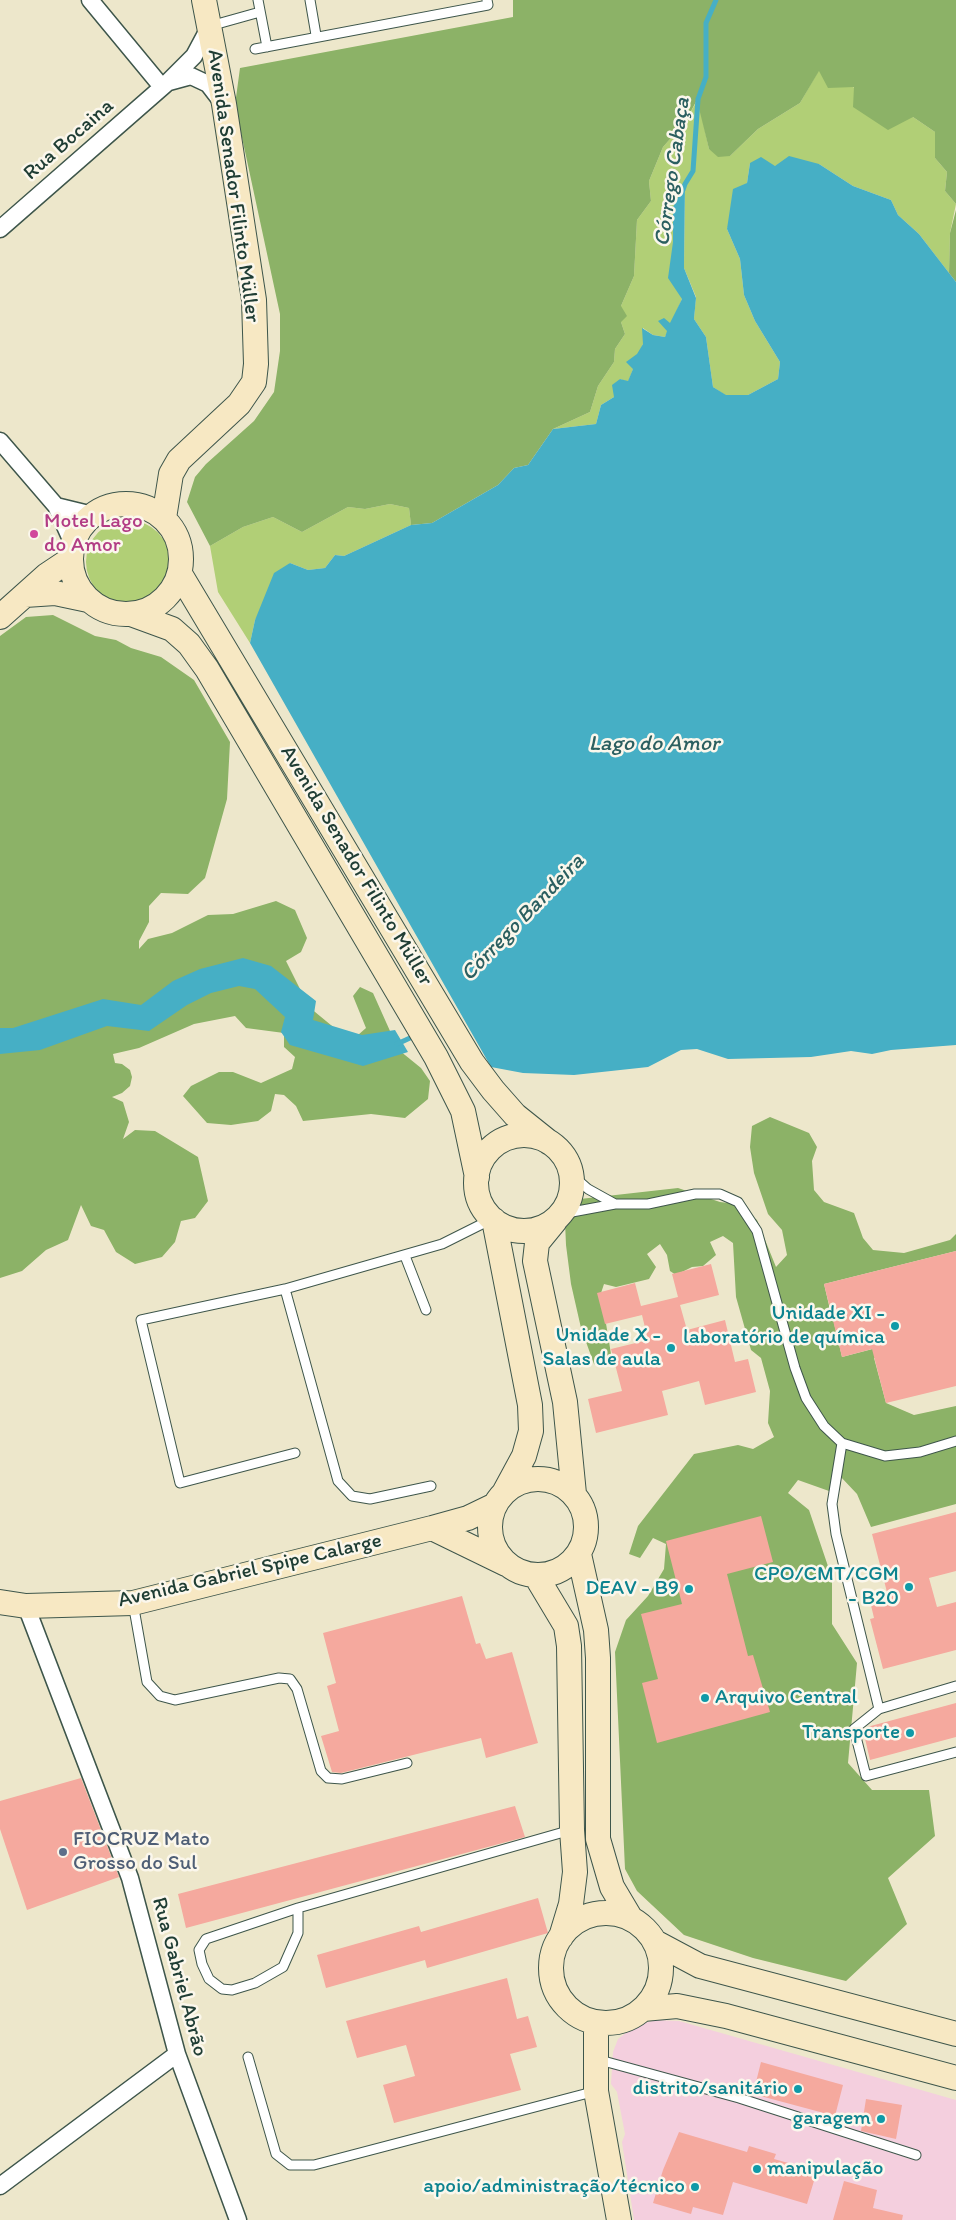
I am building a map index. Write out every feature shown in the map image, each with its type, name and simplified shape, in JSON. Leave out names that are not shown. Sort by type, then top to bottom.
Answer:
[{"type":"main road","name":"Avenida Senador Filinto Müller","points":[[164,518],[171,474],[179,460],[239,404],[254,382],[256,364],[254,300],[224,104],[204,0]]},
{"type":"main road","points":[[0,617],[72,551],[81,528],[93,515],[106,508],[121,504],[137,505],[151,510],[164,518],[174,530],[180,544],[182,559],[180,574],[173,589],[162,602],[147,610],[131,614],[116,614],[101,609],[88,600],[75,582],[72,551]]},
{"type":"main road","name":"Avenida Senador Filinto Müller","points":[[180,574],[472,1062],[515,1115],[550,1143]]},
{"type":"main road","points":[[25,595],[55,593],[88,600]]},
{"type":"main road","name":"Avenida Senador Filinto Müller","points":[[131,614],[172,629],[189,644],[207,669],[436,1057],[463,1111],[477,1177]]},
{"type":"main road","points":[[559,1216],[547,1225],[527,1231],[506,1228],[493,1220],[483,1208],[477,1193],[477,1177],[481,1162],[491,1149],[504,1140],[520,1136],[536,1137],[550,1143],[560,1152],[572,1174],[569,1200],[559,1216],[537,1243],[535,1261],[565,1402],[574,1494]]},
{"type":"main road","points":[[493,1220],[530,1405],[531,1431],[526,1448],[490,1520],[490,1536],[496,1551],[506,1564]]},
{"type":"main road","points":[[432,1528],[519,1572],[536,1576],[552,1574],[560,1570],[579,1554],[586,1539],[587,1523],[583,1508],[574,1494],[562,1485],[547,1479],[532,1479],[517,1484],[500,1499]]},
{"type":"main road","name":"Avenida Gabriel Spipe Calarge","points":[[0,1602],[26,1606],[133,1602],[468,1518],[500,1499]]},
{"type":"main road","points":[[579,1554],[596,1630],[598,1658],[598,1839],[612,1887],[631,1919]]},
{"type":"main road","points":[[536,1576],[566,1626],[569,1646],[572,1830],[575,1872],[571,1904],[554,1953],[552,1972],[555,1989],[565,2004],[579,2016],[596,2022],[613,2023],[629,2018],[643,2009],[654,1995],[661,1978],[661,1960],[656,1942]]},
{"type":"main road","points":[[561,1937],[572,1925],[586,1917],[616,1914],[631,1919],[645,1929],[656,1942],[700,1966],[956,2034]]},
{"type":"main road","points":[[643,2009],[677,2006],[726,2016],[956,2078]]},
{"type":"main road","points":[[596,2022],[596,2091],[619,2220]]},
{"type":"street","points":[[90,0],[164,85],[191,76],[208,84],[224,104]]},
{"type":"street","name":"Rua Bocaina","points":[[0,229],[164,85],[194,56],[210,26]]},
{"type":"street","points":[[0,441],[56,506],[72,551]]},
{"type":"street","points":[[56,506],[93,515]]},
{"type":"street","name":"Rua Gabriel Abrão","points":[[26,1606],[130,1878],[177,2054],[230,2217]]},
{"type":"street","points":[[0,2186],[177,2054]]},
{"type":"lane","points":[[258,0],[267,47]]},
{"type":"lane","points":[[310,0],[316,35]]},
{"type":"lane","points":[[255,48],[267,47],[316,35],[488,5],[487,0]]},
{"type":"lane","points":[[210,26],[260,12]]},
{"type":"lane","points":[[572,1174],[588,1189],[615,1204]]},
{"type":"lane","points":[[559,1216],[615,1204],[648,1204],[695,1194],[720,1194],[738,1202],[757,1231],[795,1368],[806,1398],[824,1426],[842,1443],[885,1456],[920,1452],[956,1441]]},
{"type":"lane","points":[[294,1453],[180,1483],[141,1320],[286,1289],[405,1256],[450,1241],[493,1220]]},
{"type":"lane","points":[[405,1256],[426,1310]]},
{"type":"lane","points":[[286,1289],[338,1482],[352,1496],[370,1498],[431,1486]]},
{"type":"lane","points":[[842,1443],[832,1504],[836,1534],[879,1709]]},
{"type":"lane","points":[[133,1602],[146,1682],[160,1696],[176,1700],[279,1678],[290,1679],[297,1689],[321,1771],[328,1778],[342,1779],[407,1763]]},
{"type":"lane","points":[[956,1686],[879,1709],[854,1729],[866,1776],[956,1752]]},
{"type":"lane","points":[[298,1908],[298,1934],[283,1967],[255,1983],[232,1990],[222,1989],[209,1979],[202,1964],[199,1950],[206,1939],[298,1908],[572,1830]]},
{"type":"lane","points":[[248,2057],[276,2154],[290,2165],[314,2165],[596,2091]]},
{"type":"lane","points":[[596,2059],[739,2098],[916,2155]]},
{"type":"shaded area","points":[[656,2020],[679,2021],[956,2100],[956,2220],[634,2220],[622,2142],[625,2134],[617,2092],[611,2084],[613,2052],[618,2039],[636,2025]]},
{"type":"green space","points":[[513,0],[956,0],[956,204],[945,191],[947,172],[935,158],[935,132],[913,117],[888,130],[853,107],[854,87],[828,88],[819,71],[800,103],[758,129],[730,156],[718,157],[709,149],[697,100],[685,122],[663,147],[649,181],[651,201],[637,220],[634,276],[621,306],[627,316],[621,322],[625,334],[615,349],[614,362],[598,386],[590,412],[553,429],[528,465],[514,468],[498,485],[432,523],[411,525],[409,508],[390,504],[365,509],[348,507],[302,532],[273,517],[243,527],[210,546],[187,502],[195,477],[206,464],[254,421],[274,392],[280,351],[280,314],[235,105],[240,68],[513,17]]},
{"type":"green space","points":[[819,70],[913,117],[935,132],[935,158],[947,172],[945,191],[956,204],[950,233],[949,273],[919,234],[898,215],[891,200],[853,186],[819,164],[775,166],[750,163],[747,183],[727,229],[740,259],[744,295],[755,321],[780,362],[778,379],[748,395],[725,395],[713,387],[706,337],[694,319],[696,297],[684,268],[685,186],[673,207],[673,242],[682,299],[665,337],[653,335],[643,328],[643,344],[628,382],[620,379],[614,397],[601,405],[596,424],[553,429],[590,412],[598,386],[614,362],[615,349],[625,334],[621,322],[621,306],[634,276],[637,220],[651,201],[649,181],[663,147],[685,122],[698,99],[709,149],[730,156],[758,129],[800,103]]},
{"type":"green space","points":[[956,210],[956,282],[949,273],[950,233]]},
{"type":"green space","points":[[390,504],[409,508],[411,525],[344,556],[335,555],[325,568],[308,570],[290,563],[255,620],[250,643],[218,592],[210,546],[243,527],[273,517],[302,532],[348,507],[365,509]]},
{"type":"green space","points":[[120,520],[136,520],[152,527],[163,538],[170,554],[167,578],[158,592],[152,597],[136,604],[120,604],[104,597],[93,586],[86,570],[86,554],[93,538],[104,527]]},
{"type":"green space","points":[[53,615],[95,636],[116,640],[131,648],[161,657],[194,680],[230,742],[227,799],[205,878],[188,894],[161,893],[149,906],[149,922],[139,941],[139,949],[148,939],[172,933],[208,915],[233,914],[276,901],[295,910],[307,938],[301,952],[286,961],[309,1007],[343,1035],[358,1035],[366,1028],[353,996],[360,987],[373,993],[390,1031],[389,1042],[421,1068],[430,1081],[428,1099],[405,1118],[371,1114],[303,1121],[296,1106],[284,1095],[275,1094],[271,1111],[258,1121],[231,1125],[207,1123],[183,1096],[191,1086],[219,1072],[233,1072],[261,1083],[292,1069],[295,1057],[284,1047],[284,1033],[246,1028],[235,1016],[194,1024],[139,1048],[113,1054],[115,1063],[122,1064],[130,1070],[132,1077],[130,1086],[122,1093],[112,1097],[123,1102],[129,1122],[123,1139],[135,1130],[155,1131],[198,1157],[208,1201],[195,1218],[181,1221],[175,1242],[162,1257],[135,1264],[116,1252],[104,1230],[91,1226],[81,1205],[68,1240],[46,1250],[22,1271],[0,1278],[0,636],[26,617]]},
{"type":"green space","points":[[770,1117],[809,1133],[817,1147],[812,1161],[814,1190],[824,1202],[854,1213],[863,1238],[873,1250],[904,1253],[950,1240],[956,1234],[956,1251],[824,1284],[832,1318],[925,1294],[834,1323],[842,1357],[934,1333],[874,1358],[886,1403],[914,1415],[956,1406],[956,1504],[871,1527],[857,1494],[840,1476],[829,1491],[798,1480],[788,1493],[809,1510],[832,1578],[832,1624],[857,1663],[848,1763],[872,1790],[929,1790],[935,1836],[888,1878],[907,1924],[846,1981],[753,1958],[684,1935],[637,1891],[625,1869],[615,1652],[626,1620],[648,1596],[664,1569],[666,1544],[653,1538],[640,1558],[629,1554],[638,1526],[694,1454],[738,1445],[753,1449],[774,1437],[768,1423],[770,1391],[761,1358],[751,1350],[736,1297],[733,1243],[723,1236],[710,1242],[716,1255],[703,1266],[692,1267],[676,1275],[670,1271],[667,1255],[660,1244],[647,1254],[656,1267],[649,1279],[616,1287],[604,1284],[601,1293],[611,1354],[608,1363],[600,1367],[594,1364],[581,1328],[571,1284],[566,1245],[565,1222],[580,1199],[678,1188],[720,1202],[736,1204],[757,1220],[776,1267],[787,1255],[782,1230],[768,1214],[754,1173],[750,1147],[752,1126]]},
{"type":"water","name":"Lago do Amor","points":[[789,156],[819,164],[853,186],[891,200],[898,215],[919,234],[956,282],[956,1045],[891,1050],[872,1054],[851,1051],[811,1057],[728,1059],[697,1049],[681,1050],[648,1067],[574,1075],[523,1073],[491,1067],[250,643],[255,620],[274,573],[290,563],[308,570],[325,568],[335,555],[344,556],[411,525],[432,523],[498,485],[514,468],[528,465],[553,429],[596,424],[601,405],[614,397],[612,385],[620,379],[628,381],[633,369],[626,362],[637,354],[643,344],[642,328],[653,335],[665,337],[667,331],[658,321],[664,318],[670,323],[682,299],[668,278],[673,242],[673,207],[685,184],[684,268],[696,298],[694,319],[706,337],[713,387],[726,395],[748,395],[778,379],[780,362],[755,321],[744,295],[740,259],[727,229],[733,189],[747,183],[750,163],[761,157],[775,166]]},
{"type":"water","points":[[243,958],[271,966],[316,1001],[313,1020],[362,1035],[395,1030],[408,1052],[363,1066],[290,1045],[281,1032],[285,1017],[255,989],[239,986],[211,993],[187,1005],[149,1031],[107,1026],[40,1050],[0,1054],[0,1028],[13,1028],[103,999],[141,1005],[173,981],[200,969]]},
{"type":"building","name":"Unidade XI - laboratório de química","points":[[956,1251],[956,1386],[886,1403],[872,1349],[842,1357],[824,1284]]},
{"type":"building","name":"Unidade X - Salas de aula","points":[[711,1264],[719,1295],[680,1305],[687,1330],[725,1320],[735,1362],[748,1359],[756,1392],[705,1405],[699,1381],[662,1391],[668,1415],[596,1433],[588,1399],[622,1391],[611,1349],[648,1340],[642,1315],[605,1324],[597,1293],[635,1283],[641,1306],[678,1297],[672,1274]]},
{"type":"building","name":"CPO/CMT/CGM - B20","points":[[956,1512],[956,1571],[929,1578],[937,1607],[956,1602],[956,1650],[883,1669],[870,1619],[874,1618],[870,1601],[888,1596],[872,1534]]},
{"type":"building","points":[[761,1516],[773,1562],[727,1574],[748,1656],[753,1655],[770,1712],[657,1743],[642,1683],[658,1679],[641,1614],[682,1604],[666,1541]]},
{"type":"building","points":[[462,1596],[476,1644],[480,1643],[486,1659],[512,1652],[538,1743],[486,1758],[481,1738],[341,1773],[332,1772],[321,1736],[339,1731],[327,1686],[336,1683],[323,1633]]},
{"type":"building","name":"Transporte","points":[[956,1703],[956,1737],[870,1760],[863,1730],[867,1727]]},
{"type":"building","name":"FIOCRUZ Mato Grosso do Sul","points":[[81,1778],[119,1877],[27,1910],[0,1829],[0,1801]]},
{"type":"building","points":[[515,1806],[525,1837],[186,1928],[178,1894]]},
{"type":"building","points":[[538,1898],[548,1933],[427,1968],[425,1960],[326,1988],[317,1955],[419,1926],[421,1932]]},
{"type":"building","points":[[507,1978],[517,2019],[528,2016],[537,2047],[510,2054],[521,2090],[394,2123],[383,2085],[415,2076],[406,2045],[357,2058],[346,2021]]},
{"type":"building","name":"distrito/sanitário","points":[[761,2062],[843,2085],[835,2116],[753,2094]]},
{"type":"building","name":"garagem","points":[[866,2099],[902,2105],[896,2139],[861,2131]]},
{"type":"building","name":"apoio/administração/técnico","points":[[679,2132],[747,2152],[749,2146],[776,2154],[774,2159],[817,2171],[807,2204],[733,2182],[723,2215],[693,2207],[691,2214],[653,2203],[663,2170]]},
{"type":"building","points":[[844,2181],[877,2190],[873,2208],[903,2215],[902,2220],[833,2220]]},
{"type":"waterway","name":"Córrego Cabaça","points":[[683,190],[693,171],[698,99],[706,77],[706,23],[716,0]]},
{"type":"waterway","name":"Córrego Bandeira","points":[[397,1044],[410,1038]]},
{"type":"place","name":"Motel Lago do Amor","points":[[34,534]]},
{"type":"place","name":"Unidade XI - laboratório de química","points":[[895,1326]]},
{"type":"place","name":"Unidade X - Salas de aula","points":[[671,1348]]},
{"type":"place","name":"CPO/CMT/CGM - B20","points":[[909,1587]]},
{"type":"place","name":"DEAV - B9","points":[[689,1589]]},
{"type":"place","name":"Arquivo Central","points":[[705,1698]]},
{"type":"place","name":"Transporte","points":[[910,1733]]},
{"type":"place","name":"FIOCRUZ Mato Grosso do Sul","points":[[63,1852]]},
{"type":"place","name":"distrito/sanitário","points":[[798,2089]]},
{"type":"place","name":"garagem","points":[[881,2119]]},
{"type":"place","name":"manipulação","points":[[757,2169]]},
{"type":"place","name":"apoio/administração/técnico","points":[[695,2187]]}]
